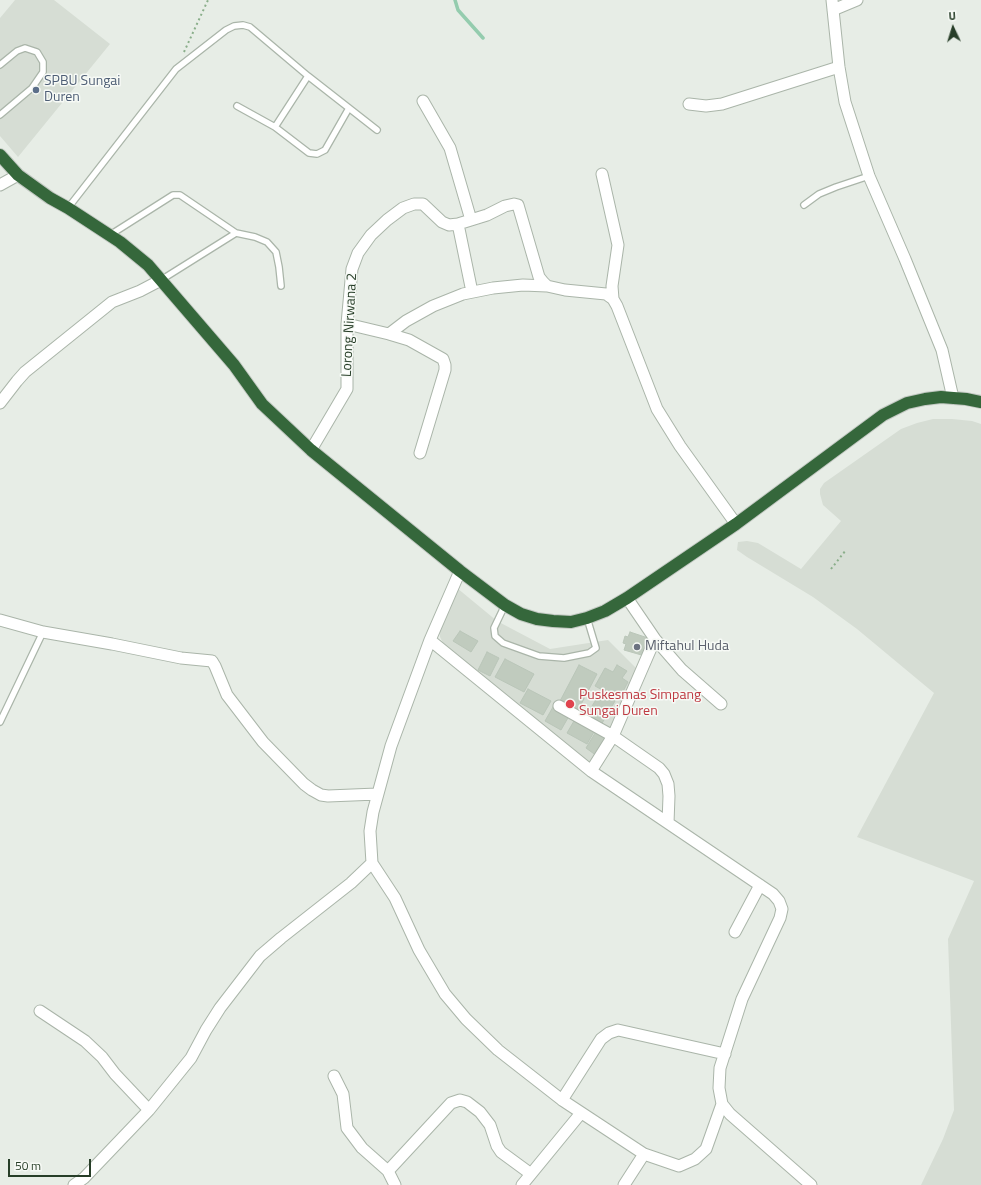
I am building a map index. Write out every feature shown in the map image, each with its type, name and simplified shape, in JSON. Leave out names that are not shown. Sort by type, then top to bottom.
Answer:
[{"type":"highway","points":[[0,155],[18,175],[50,198],[110,235],[148,265],[234,365],[262,404],[311,450],[460,571],[521,614],[537,619],[571,622],[588,618],[605,611],[627,598],[736,524],[883,415],[907,403],[942,397],[981,402]]},
{"type":"street","points":[[857,0],[832,5],[844,102],[869,176],[942,350],[953,398]]},
{"type":"street","points":[[689,104],[706,106],[722,104],[839,67]]},
{"type":"street","points":[[423,101],[450,148],[470,220]]},
{"type":"street","points":[[602,174],[618,245],[612,286],[612,299]]},
{"type":"street","points":[[0,185],[18,175]]},
{"type":"street","name":"Lorong Nirwana 2","points":[[311,450],[347,389],[347,324],[352,269],[358,253],[371,235],[387,220],[403,208],[414,204],[423,204],[442,222],[449,225],[458,224]]},
{"type":"street","points":[[472,292],[458,224],[487,215],[505,206],[514,204],[518,205],[539,277],[547,286]]},
{"type":"street","points":[[0,403],[25,372],[112,302],[140,291],[161,280]]},
{"type":"street","points":[[389,334],[406,321],[433,306],[463,294],[493,288],[523,285],[547,286],[565,290],[606,294],[617,306],[657,409],[680,446],[736,524]]},
{"type":"street","points":[[347,324],[409,340],[443,359],[446,365],[420,453]]},
{"type":"street","points":[[460,571],[430,640],[391,746],[377,794],[370,831],[372,863],[395,898],[419,950],[445,994],[466,1019],[498,1050],[562,1100],[644,1154],[680,1166],[695,1159],[706,1149],[722,1104]]},
{"type":"street","points":[[627,598],[655,639],[682,670],[721,704]]},
{"type":"street","points":[[0,620],[43,632],[181,658],[212,661],[227,695],[258,736],[268,748],[308,787],[321,795],[328,796],[377,794]]},
{"type":"street","points":[[591,771],[613,736],[655,639]]},
{"type":"street","points":[[430,640],[591,771],[760,885],[773,894],[779,901],[782,909],[780,918],[742,998],[720,1068],[719,1088],[722,1104],[730,1114],[811,1185]]},
{"type":"street","points":[[559,706],[613,736],[659,768],[664,774],[668,784],[668,823]]},
{"type":"street","points":[[74,1185],[84,1178],[149,1110],[191,1058],[220,1008],[260,956],[351,884],[372,863]]},
{"type":"street","points":[[735,932],[760,885]]},
{"type":"street","points":[[40,1011],[85,1041],[102,1057],[115,1074],[149,1110]]},
{"type":"street","points":[[562,1100],[601,1039],[609,1033],[618,1030],[725,1054]]},
{"type":"street","points":[[334,1076],[343,1094],[347,1128],[362,1148],[388,1170],[395,1185]]},
{"type":"street","points":[[388,1170],[451,1103],[460,1100],[467,1102],[480,1112],[490,1125],[497,1146],[501,1152],[531,1174]]},
{"type":"street","points":[[522,1185],[581,1113]]},
{"type":"street","points":[[624,1185],[644,1154]]},
{"type":"lane","points":[[68,208],[176,69],[226,30],[234,26],[243,25],[250,27],[308,76],[377,130]]},
{"type":"lane","points":[[0,65],[17,51],[25,48],[37,52],[43,62],[43,72],[32,88],[0,115]]},
{"type":"lane","points":[[275,127],[308,76]]},
{"type":"lane","points":[[237,106],[275,127],[309,152],[317,154],[325,150],[349,108]]},
{"type":"lane","points":[[804,205],[819,194],[869,176]]},
{"type":"lane","points":[[110,235],[173,195],[180,195],[236,233],[267,242],[276,252],[281,286]]},
{"type":"lane","points":[[161,280],[236,233]]},
{"type":"lane","points":[[505,604],[494,628],[495,636],[503,643],[539,656],[564,658],[589,653],[596,648],[588,618]]},
{"type":"lane","points":[[0,722],[43,632]]},
{"type":"path","points":[[176,69],[208,0]]},
{"type":"path","points":[[831,569],[846,550]]},
{"type":"shaded area","name":"SPBU Sungai Duren","points":[[15,0],[54,0],[110,44],[18,157],[0,136],[0,18]]},
{"type":"shaded area","points":[[933,419],[972,421],[981,424],[981,1185],[921,1185],[943,1139],[954,1110],[948,939],[974,881],[857,837],[934,693],[857,629],[813,597],[737,550],[738,542],[747,541],[758,543],[801,569],[841,521],[823,505],[820,489],[824,483],[901,429]]},
{"type":"shaded area","name":"Puskesmas Simpang Sungai Duren","points":[[457,588],[497,621],[550,649],[608,640],[637,669],[611,738],[592,765],[444,645],[440,637],[439,626]]},
{"type":"building","points":[[460,631],[478,641],[471,652],[453,641]]},
{"type":"building","name":"Miftahul Huda","points":[[630,632],[651,639],[645,656],[624,650],[626,644],[623,643],[625,636],[628,637]]},
{"type":"building","points":[[487,652],[499,658],[490,676],[478,670]]},
{"type":"building","points":[[505,659],[534,674],[524,692],[495,677]]},
{"type":"building","points":[[579,665],[597,674],[577,712],[559,703]]},
{"type":"building","points":[[617,665],[627,671],[622,678],[628,682],[619,699],[595,686],[605,668],[613,672]]},
{"type":"building","points":[[528,689],[551,701],[543,715],[520,703]]},
{"type":"building","points":[[600,693],[615,701],[601,725],[586,716]]},
{"type":"building","points":[[553,707],[569,716],[561,730],[545,721]]},
{"type":"building","points":[[574,721],[594,732],[587,744],[567,733]]},
{"type":"building","points":[[597,730],[609,738],[597,756],[586,748]]},
{"type":"waterway","points":[[455,0],[458,10],[483,38]]},
{"type":"place","name":"SPBU Sungai Duren","points":[[36,90]]},
{"type":"place","name":"Miftahul Huda","points":[[637,647]]},
{"type":"place","name":"Puskesmas Simpang Sungai Duren","points":[[570,704]]}]
